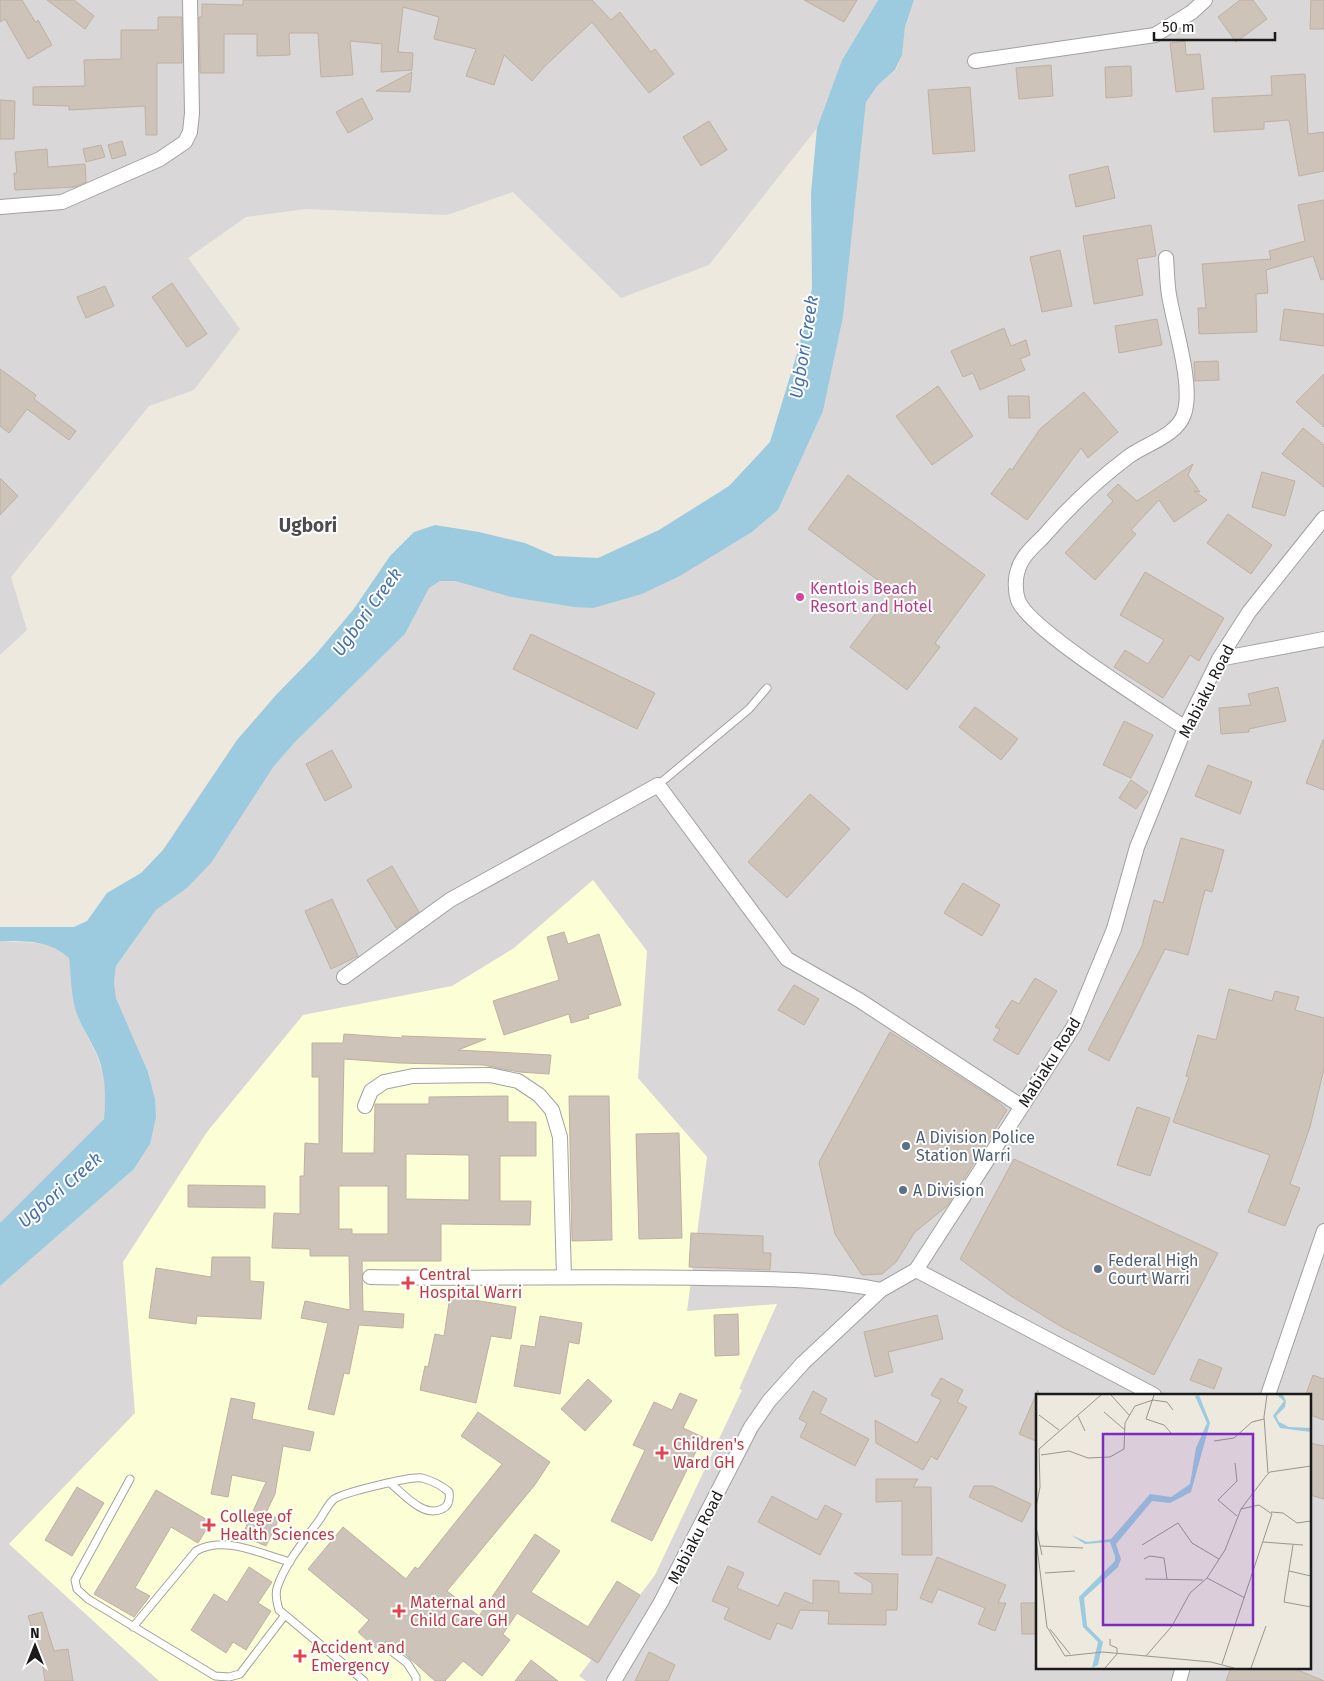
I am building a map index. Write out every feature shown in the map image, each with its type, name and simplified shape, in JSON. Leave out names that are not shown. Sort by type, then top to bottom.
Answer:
[{"type":"street","points":[[0,207],[62,202],[160,159],[185,142],[190,132],[192,113],[190,0]]},
{"type":"street","points":[[975,61],[1155,35],[1192,12],[1205,0]]},
{"type":"street","points":[[1166,258],[1169,294],[1187,387],[1188,404],[1184,417],[1173,430],[1130,456],[1078,497],[1028,553],[1018,568],[1016,586],[1018,600],[1031,618],[1078,655],[1185,728]]},
{"type":"street","name":"Mabiaku Road","points":[[614,1681],[661,1602],[751,1427],[769,1401],[803,1363],[881,1290],[916,1270],[1074,1026],[1093,984],[1114,929],[1137,847],[1185,728],[1220,659],[1249,612],[1324,518]]},
{"type":"street","points":[[1220,659],[1324,639]]},
{"type":"street","points":[[344,977],[450,900],[658,785],[787,959],[859,1000],[1021,1106]]},
{"type":"street","points":[[365,1106],[371,1091],[384,1082],[413,1076],[490,1074],[518,1081],[539,1095],[552,1110],[560,1138],[564,1276]]},
{"type":"street","points":[[1268,1394],[1324,1231]]},
{"type":"street","points":[[916,1270],[1152,1394]]},
{"type":"street","points":[[370,1277],[564,1276],[781,1280],[851,1284],[881,1290]]},
{"type":"street","points":[[1179,1681],[1184,1668]]},
{"type":"lane","points":[[658,785],[749,709],[767,688]]},
{"type":"lane","points":[[130,1478],[75,1580],[77,1589],[88,1599],[215,1676],[230,1677],[240,1674],[285,1615]]},
{"type":"lane","points":[[364,1681],[279,1610],[277,1589],[290,1562],[333,1500],[347,1492],[390,1483],[420,1478],[439,1484],[449,1492],[450,1500],[445,1508],[434,1512],[423,1510],[390,1483]]},
{"type":"lane","points":[[133,1627],[196,1551],[205,1546],[218,1544],[238,1547],[290,1562]]},
{"type":"lane","points":[[386,1647],[407,1663],[416,1676],[416,1681]]},
{"type":"shaded area","points":[[0,0],[878,0],[842,60],[817,128],[709,265],[621,298],[513,192],[447,215],[305,209],[246,217],[188,258],[240,329],[194,390],[149,406],[11,577],[27,630],[0,655]]},
{"type":"shaded area","points":[[914,0],[1324,0],[1324,1681],[0,1681],[0,1286],[134,1169],[150,1144],[155,1099],[148,1072],[116,998],[114,982],[116,966],[156,910],[187,888],[211,863],[274,766],[295,742],[405,634],[429,587],[440,581],[455,581],[511,597],[574,607],[642,594],[680,576],[752,532],[778,510],[823,411],[843,317],[866,102],[878,85],[896,70],[902,55],[905,27]]},
{"type":"shaded area","name":"Central Hospital Warri","points":[[593,880],[647,951],[638,1078],[707,1157],[687,1311],[777,1304],[739,1389],[742,1390],[655,1575],[579,1676],[586,1681],[159,1681],[9,1544],[135,1413],[123,1262],[207,1132],[303,1015],[452,986],[514,948]]},
{"type":"shaded area","points":[[0,941],[49,944],[60,949],[69,958],[75,1007],[97,1055],[104,1076],[106,1097],[104,1119],[85,1141],[0,1223]]},
{"type":"water","name":"Ugbori Creek","points":[[878,0],[914,0],[905,27],[902,55],[895,70],[878,85],[866,102],[843,317],[823,411],[778,510],[752,532],[680,576],[642,594],[593,608],[574,607],[511,597],[455,581],[440,581],[429,588],[405,634],[295,742],[274,766],[211,863],[187,888],[156,910],[116,966],[114,982],[116,998],[148,1072],[155,1099],[156,1117],[150,1144],[134,1169],[0,1286],[0,1223],[104,1119],[105,1094],[100,1062],[75,1008],[69,958],[54,948],[37,943],[0,941],[0,927],[74,927],[87,921],[107,893],[141,873],[163,850],[237,740],[276,695],[316,654],[353,610],[390,556],[414,532],[435,525],[479,532],[525,543],[555,556],[598,558],[659,530],[729,486],[770,442],[799,347],[812,289],[811,193],[817,128],[842,60]]},
{"type":"building","points":[[0,0],[22,0],[36,23],[38,20],[52,45],[28,59],[5,19],[0,22]]},
{"type":"building","points":[[47,0],[74,0],[94,16],[85,29]]},
{"type":"building","points":[[243,0],[592,0],[611,20],[620,12],[651,52],[655,49],[674,74],[649,93],[592,22],[544,67],[532,81],[504,55],[494,85],[466,76],[476,49],[434,39],[439,17],[403,7],[398,52],[413,53],[412,70],[381,72],[382,44],[350,41],[353,75],[321,77],[318,33],[289,33],[290,55],[257,56],[257,34],[224,34],[224,73],[200,73],[199,17],[202,17],[202,4],[243,5]]},
{"type":"building","points":[[804,0],[857,0],[844,22]]},
{"type":"building","points":[[1240,0],[1253,0],[1267,19],[1236,42],[1218,17]]},
{"type":"building","points":[[1311,0],[1324,0],[1324,29],[1310,29]]},
{"type":"building","points":[[158,17],[182,17],[182,63],[157,63],[157,135],[146,135],[145,106],[69,110],[69,106],[33,105],[33,87],[85,86],[84,60],[121,59],[121,30],[158,30]]},
{"type":"building","points":[[1185,41],[1186,55],[1200,54],[1204,89],[1176,92],[1170,43]]},
{"type":"building","points":[[1051,65],[1053,96],[1019,99],[1016,68]]},
{"type":"building","points":[[1131,66],[1132,96],[1106,98],[1105,67]]},
{"type":"building","points":[[412,72],[410,92],[376,91]]},
{"type":"building","points":[[1305,74],[1308,134],[1324,132],[1324,171],[1299,176],[1289,120],[1264,122],[1264,129],[1214,132],[1212,98],[1272,95],[1271,76]]},
{"type":"building","points":[[970,87],[975,151],[933,154],[928,90]]},
{"type":"building","points":[[362,98],[373,119],[348,133],[336,112]]},
{"type":"building","points":[[0,100],[15,101],[14,139],[0,139]]},
{"type":"building","points":[[709,121],[727,150],[701,166],[683,137]]},
{"type":"building","points":[[122,141],[126,155],[112,159],[108,145]]},
{"type":"building","points":[[101,145],[105,157],[86,162],[83,149]]},
{"type":"building","points":[[47,149],[48,167],[85,164],[86,182],[75,187],[15,190],[14,173],[17,173],[15,152]]},
{"type":"building","points":[[1108,166],[1115,198],[1076,207],[1069,175]]},
{"type":"building","points":[[1324,200],[1324,279],[1321,280],[1313,256],[1266,270],[1268,293],[1256,294],[1257,332],[1199,334],[1198,308],[1206,308],[1202,264],[1271,259],[1269,251],[1305,241],[1298,205]]},
{"type":"building","points":[[1151,225],[1156,256],[1137,259],[1143,295],[1094,304],[1083,236]]},
{"type":"building","points":[[1060,250],[1072,306],[1042,312],[1030,257]]},
{"type":"building","points":[[172,283],[207,334],[187,347],[152,297]]},
{"type":"building","points":[[105,286],[114,306],[86,318],[77,297]]},
{"type":"building","points":[[1284,309],[1324,314],[1324,346],[1280,340]]},
{"type":"building","points":[[1157,319],[1162,345],[1119,353],[1115,326]]},
{"type":"building","points":[[1004,328],[1011,346],[1026,340],[1030,355],[1020,359],[1025,370],[980,390],[973,373],[963,377],[951,351]]},
{"type":"building","points":[[1218,361],[1219,380],[1195,381],[1194,362]]},
{"type":"building","points":[[0,369],[36,395],[34,399],[76,431],[69,440],[27,409],[9,433],[0,426]]},
{"type":"building","points":[[1324,374],[1324,427],[1296,402]]},
{"type":"building","points":[[938,386],[973,436],[932,465],[896,416]]},
{"type":"building","points":[[1084,392],[1118,432],[1088,458],[1081,448],[1027,520],[991,494],[1010,468],[1012,470],[1040,429]]},
{"type":"building","points":[[1008,396],[1029,396],[1030,418],[1009,418]]},
{"type":"building","points":[[1303,428],[1324,445],[1324,487],[1282,454]]},
{"type":"building","points":[[1193,464],[1188,475],[1200,492],[1194,491],[1207,500],[1174,522],[1159,500],[1131,530],[1136,534],[1095,580],[1065,553],[1113,501],[1107,495],[1118,484],[1137,501]]},
{"type":"building","points":[[1262,472],[1295,481],[1285,516],[1252,507]]},
{"type":"building","points":[[848,475],[985,575],[935,643],[940,647],[907,690],[850,647],[893,591],[808,529]]},
{"type":"building","points":[[0,478],[18,496],[0,515]]},
{"type":"building","points":[[1228,514],[1272,545],[1251,574],[1207,543]]},
{"type":"building","points":[[1145,572],[1224,618],[1199,661],[1190,655],[1163,698],[1114,667],[1125,650],[1148,664],[1164,640],[1120,615]]},
{"type":"building","points":[[531,634],[655,693],[637,729],[513,669]]},
{"type":"building","points":[[1278,687],[1286,721],[1249,729],[1249,732],[1221,734],[1219,708],[1251,705],[1248,694]]},
{"type":"building","points":[[975,707],[1018,739],[1001,760],[959,727]]},
{"type":"building","points":[[1124,721],[1153,735],[1131,778],[1103,765]]},
{"type":"building","points":[[1324,740],[1324,790],[1306,783]]},
{"type":"building","points":[[332,750],[352,787],[325,801],[306,764]]},
{"type":"building","points":[[1208,765],[1252,782],[1240,814],[1195,796]]},
{"type":"building","points":[[1131,780],[1148,792],[1136,809],[1119,798]]},
{"type":"building","points":[[810,794],[850,829],[787,898],[748,862]]},
{"type":"building","points":[[1181,838],[1224,850],[1212,892],[1205,890],[1188,955],[1165,949],[1109,1061],[1088,1050],[1142,946],[1154,900],[1163,903]]},
{"type":"building","points":[[392,866],[419,912],[396,928],[367,880]]},
{"type":"building","points":[[963,883],[1000,905],[982,936],[944,913]]},
{"type":"building","points":[[332,899],[358,956],[331,969],[305,911]]},
{"type":"building","points":[[564,932],[568,944],[599,934],[621,1005],[588,1015],[589,1018],[571,1023],[569,1014],[504,1035],[493,1001],[559,980],[547,937]]},
{"type":"building","points":[[1035,978],[1057,991],[1018,1055],[993,1040],[1000,1029],[995,1027],[1012,1000],[1019,1004]]},
{"type":"building","points":[[794,985],[819,999],[804,1025],[778,1010]]},
{"type":"building","points":[[1229,989],[1272,1001],[1275,991],[1299,997],[1295,1010],[1324,1018],[1324,1069],[1310,1127],[1290,1184],[1300,1188],[1285,1226],[1248,1212],[1270,1155],[1173,1122],[1189,1077],[1186,1076],[1198,1035],[1216,1040]]},
{"type":"building","name":"A Division Police Station Warri","points":[[890,1032],[997,1101],[1007,1110],[947,1206],[915,1232],[896,1262],[882,1274],[862,1275],[835,1234],[819,1162]]},
{"type":"building","points":[[344,1034],[402,1038],[402,1036],[486,1039],[458,1050],[551,1055],[549,1074],[519,1072],[483,1065],[399,1063],[344,1059],[342,1153],[374,1153],[375,1104],[429,1104],[429,1097],[508,1096],[508,1122],[536,1122],[536,1156],[500,1156],[500,1201],[531,1201],[530,1225],[441,1224],[441,1261],[362,1261],[363,1311],[404,1314],[403,1328],[359,1325],[349,1374],[344,1373],[334,1415],[308,1409],[328,1323],[301,1318],[305,1301],[350,1310],[349,1256],[310,1256],[310,1249],[272,1248],[274,1213],[300,1214],[300,1176],[304,1176],[305,1143],[319,1144],[319,1077],[312,1077],[312,1043],[343,1043]],"holes":[[[406,1154],[469,1155],[469,1200],[406,1199]],[[339,1186],[388,1186],[388,1234],[352,1234],[352,1229],[339,1229]]]},
{"type":"building","points":[[569,1096],[609,1096],[612,1240],[572,1241]]},
{"type":"building","points":[[1137,1107],[1170,1118],[1150,1176],[1117,1165]]},
{"type":"building","points":[[679,1133],[682,1238],[639,1239],[636,1134]]},
{"type":"building","points":[[1014,1159],[1218,1253],[1154,1375],[1062,1327],[1011,1296],[960,1259]]},
{"type":"building","points":[[188,1185],[265,1186],[265,1208],[188,1207]]},
{"type":"building","points":[[691,1233],[763,1236],[763,1253],[771,1253],[770,1270],[689,1267]]},
{"type":"building","points":[[212,1257],[250,1257],[250,1281],[264,1282],[261,1319],[197,1316],[196,1324],[149,1318],[156,1268],[211,1277]]},
{"type":"building","points":[[450,1296],[516,1307],[511,1339],[491,1336],[476,1403],[420,1390],[425,1366],[428,1367],[435,1334],[444,1336]]},
{"type":"building","points":[[738,1314],[739,1355],[715,1356],[714,1315]]},
{"type":"building","points":[[937,1315],[943,1339],[888,1352],[893,1372],[875,1377],[864,1332]]},
{"type":"building","points":[[540,1316],[582,1323],[579,1344],[569,1342],[560,1394],[514,1386],[521,1345],[535,1347]]},
{"type":"building","points":[[1199,1359],[1222,1368],[1214,1389],[1190,1380]]},
{"type":"building","points":[[1313,1375],[1324,1379],[1324,1420],[1312,1416],[1312,1394],[1306,1394]]},
{"type":"building","points":[[941,1378],[963,1390],[957,1402],[967,1407],[937,1460],[931,1456],[923,1470],[876,1443],[875,1420],[917,1443],[941,1400],[931,1395]]},
{"type":"building","points":[[588,1379],[612,1401],[585,1431],[561,1409]]},
{"type":"building","points":[[813,1391],[827,1399],[820,1413],[869,1439],[855,1466],[800,1437],[807,1423],[799,1419]]},
{"type":"building","points":[[680,1393],[697,1400],[683,1428],[703,1437],[652,1541],[611,1521],[645,1450],[633,1445],[654,1402],[672,1410]]},
{"type":"building","points":[[1036,1395],[1036,1441],[1019,1434]]},
{"type":"building","points":[[231,1398],[255,1403],[252,1419],[314,1432],[310,1451],[283,1446],[275,1494],[266,1513],[279,1519],[266,1546],[242,1536],[266,1482],[232,1475],[228,1497],[211,1494]]},
{"type":"building","points":[[478,1412],[550,1462],[534,1486],[447,1591],[479,1616],[535,1534],[560,1551],[531,1592],[588,1627],[617,1581],[640,1595],[598,1663],[517,1613],[503,1634],[510,1640],[482,1676],[463,1661],[445,1681],[435,1681],[390,1641],[382,1643],[380,1652],[358,1632],[369,1620],[308,1569],[343,1527],[406,1579],[415,1567],[418,1569],[502,1464],[461,1436]]},
{"type":"building","points":[[1312,1443],[1324,1446],[1324,1499],[1312,1496]]},
{"type":"building","points":[[876,1479],[918,1479],[913,1487],[931,1487],[932,1555],[902,1555],[902,1501],[876,1502]]},
{"type":"building","points":[[974,1486],[993,1486],[1031,1504],[1022,1522],[969,1497]]},
{"type":"building","points":[[77,1487],[104,1503],[72,1556],[45,1540]]},
{"type":"building","points":[[156,1490],[211,1522],[198,1543],[171,1527],[135,1588],[150,1596],[134,1617],[94,1594]]},
{"type":"building","points":[[772,1496],[817,1520],[825,1505],[842,1514],[820,1555],[758,1522]]},
{"type":"building","points":[[937,1557],[1006,1585],[998,1603],[1006,1603],[995,1631],[978,1624],[985,1608],[938,1589],[932,1603],[920,1598]]},
{"type":"building","points":[[728,1566],[744,1573],[737,1588],[778,1606],[785,1592],[813,1604],[813,1580],[839,1581],[839,1593],[872,1594],[872,1583],[854,1573],[898,1574],[897,1610],[886,1610],[886,1625],[828,1624],[829,1611],[800,1610],[792,1629],[777,1623],[770,1640],[724,1619],[729,1608],[712,1601]]},
{"type":"building","points":[[249,1567],[272,1582],[258,1603],[271,1611],[246,1650],[233,1642],[226,1653],[191,1630],[214,1594],[227,1602]]},
{"type":"building","points":[[1021,1603],[1036,1603],[1036,1634],[1022,1634]]},
{"type":"building","points":[[42,1612],[54,1651],[68,1649],[73,1681],[45,1681],[40,1647],[38,1648],[28,1616]]},
{"type":"building","points":[[649,1652],[675,1665],[668,1681],[635,1681]]},
{"type":"building","points":[[531,1660],[558,1681],[515,1681]]},
{"type":"building","points":[[1231,1668],[1293,1668],[1324,1681],[1226,1681]]},
{"type":"place","name":"Kentlois Beach Resort and Hotel","points":[[800,597]]},
{"type":"place","name":"A Division Police Station Warri","points":[[906,1146]]},
{"type":"place","name":"A Division","points":[[903,1190]]},
{"type":"place","name":"Federal High Court Warri","points":[[1098,1269]]},
{"type":"place","name":"Central Hospital Warri","points":[[408,1283]]},
{"type":"place","name":"Children's Ward GH","points":[[662,1453]]},
{"type":"place","name":"College of Health Sciences","points":[[209,1525]]},
{"type":"place","name":"Maternal and Child Care GH","points":[[399,1611]]},
{"type":"place","name":"Accident and Emergency","points":[[300,1656]]},
{"type":"district","name":"Ugbori","points":[[308,525]]}]
